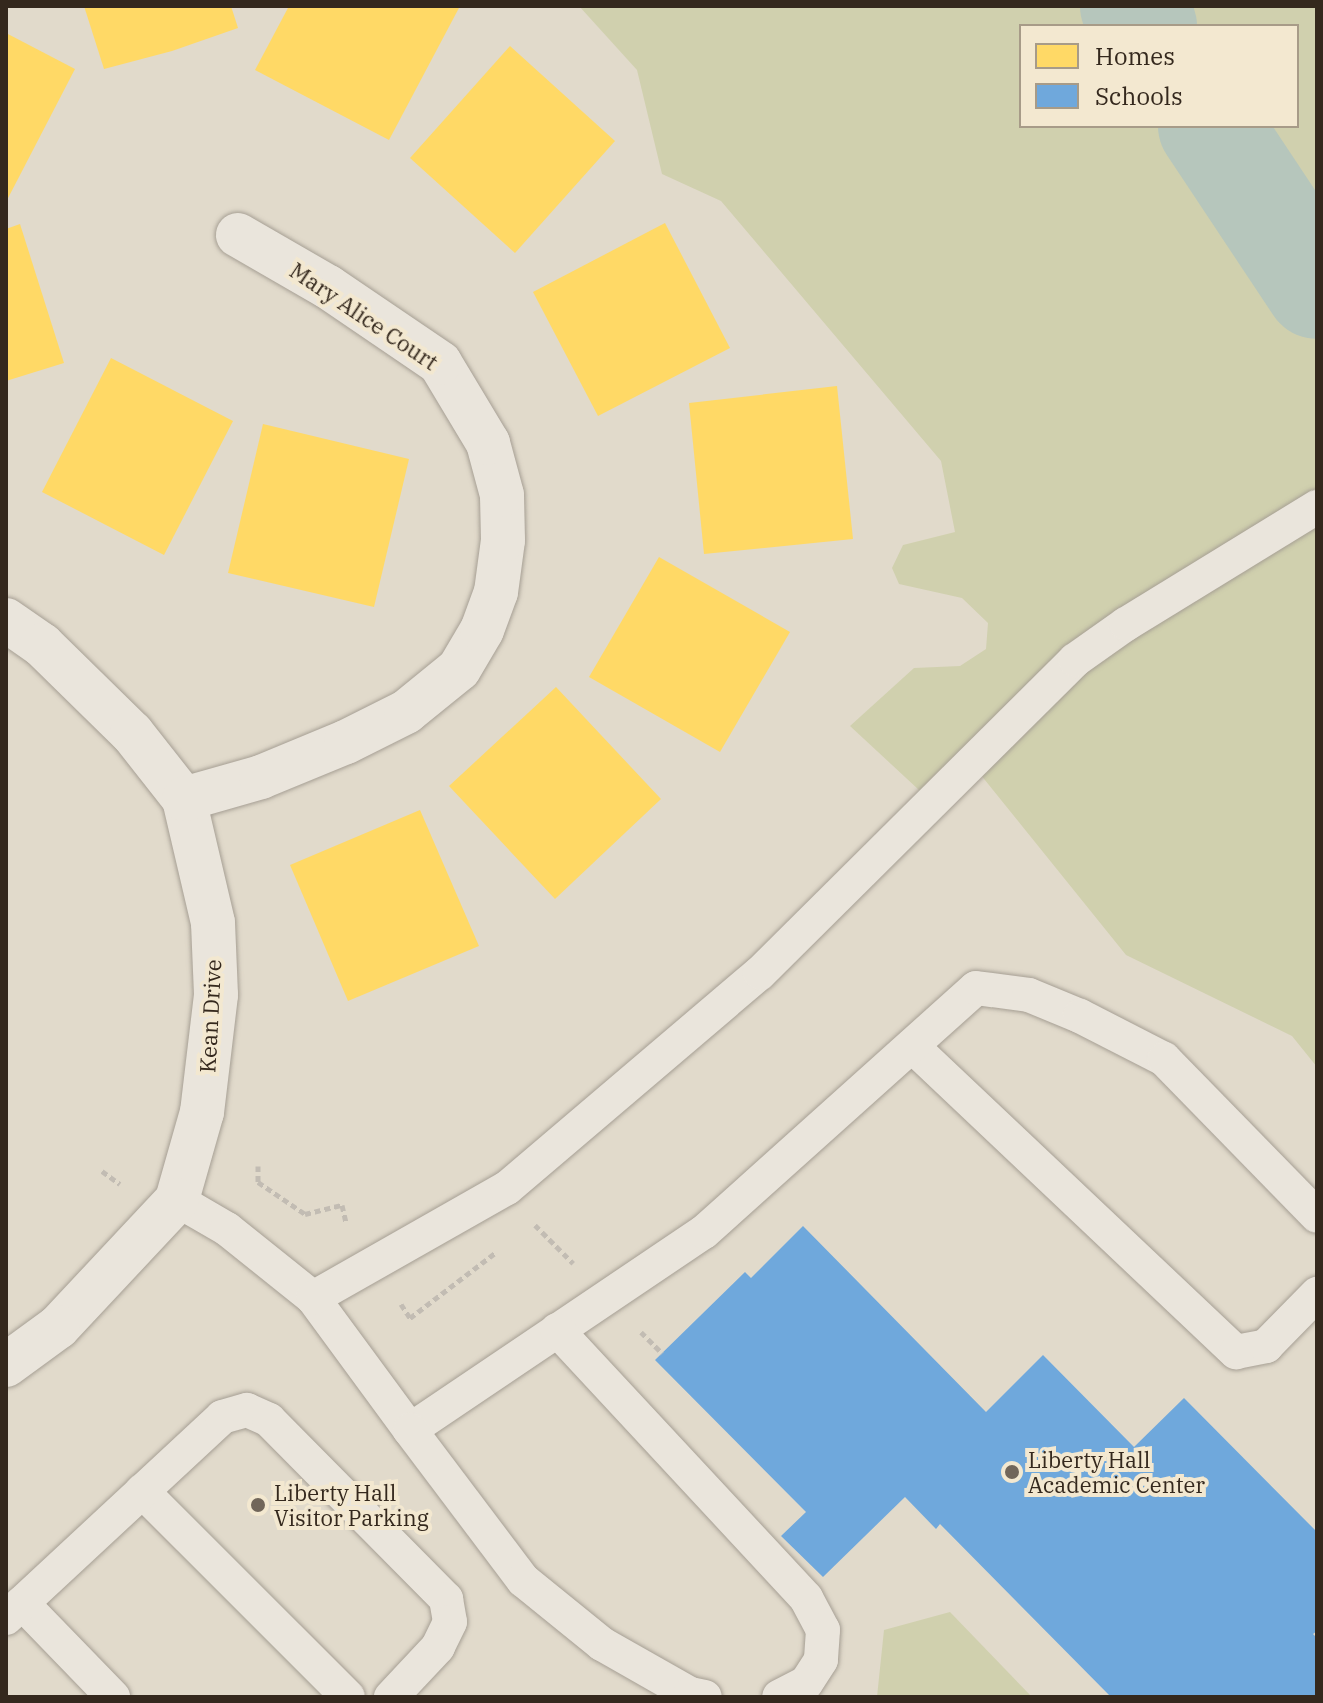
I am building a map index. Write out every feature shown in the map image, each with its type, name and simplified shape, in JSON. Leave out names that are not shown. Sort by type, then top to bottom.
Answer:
[{"type":"street","name":"Mary Alice Court","points":[[184,799],[261,777],[346,742],[406,712],[459,669],[482,630],[496,592],[503,540],[502,495],[488,443],[440,363],[328,287],[238,235]]},
{"type":"street","name":"Kean Drive","points":[[6,620],[42,645],[132,733],[184,799],[213,923],[216,995],[202,1112],[177,1200],[58,1327],[6,1365]]},
{"type":"lane","points":[[313,1298],[507,1188],[760,973],[1075,660],[1126,624],[1317,507]]},
{"type":"lane","points":[[410,1430],[704,1232],[976,988],[1029,995],[1080,1016],[1164,1059],[1317,1216]]},
{"type":"lane","points":[[912,1046],[1236,1352],[1266,1346],[1317,1294]]},
{"type":"lane","points":[[177,1200],[227,1229],[313,1298],[523,1580],[602,1644],[690,1694],[705,1697]]},
{"type":"lane","points":[[557,1330],[806,1598],[823,1630],[821,1660],[806,1683],[779,1697]]},
{"type":"lane","points":[[113,1697],[14,1611],[222,1417],[247,1410],[269,1420],[446,1599],[450,1622],[438,1647],[391,1697]]},
{"type":"lane","points":[[142,1491],[348,1697]]},
{"type":"path","points":[[258,1166],[258,1182],[305,1214],[342,1205],[346,1222]]},
{"type":"path","points":[[521,1233],[534,1224],[580,1270]]},
{"type":"path","points":[[401,1304],[410,1318],[497,1252]]},
{"type":"path","points":[[632,1323],[662,1353]]},
{"type":"green space","points":[[579,6],[1317,6],[1317,1067],[1292,1036],[1126,955],[972,764],[933,803],[850,726],[914,668],[960,666],[986,649],[988,623],[962,598],[899,584],[892,568],[903,545],[955,532],[941,461],[721,201],[662,174],[637,70]]},
{"type":"green space","points":[[950,1612],[1032,1697],[877,1697],[884,1630]]},
{"type":"building: Homes","points":[[84,6],[231,6],[238,28],[172,51],[104,69]]},
{"type":"building: Homes","points":[[289,6],[460,6],[389,140],[255,70]]},
{"type":"building: Homes","points":[[6,33],[75,69],[6,202]]},
{"type":"building: Homes","points":[[510,46],[615,141],[515,253],[410,158]]},
{"type":"building: Homes","points":[[665,223],[730,348],[598,416],[533,292]]},
{"type":"building: Homes","points":[[20,224],[64,363],[6,381],[6,229]]},
{"type":"building: Homes","points":[[111,358],[233,421],[164,555],[42,492]]},
{"type":"building: Homes","points":[[837,386],[853,539],[704,554],[689,403]]},
{"type":"building: Homes","points":[[263,424],[409,459],[374,607],[228,573]]},
{"type":"building: Homes","points":[[659,557],[790,632],[720,752],[589,677]]},
{"type":"building: Homes","points":[[556,687],[661,799],[555,899],[449,786]]},
{"type":"building: Homes","points":[[420,810],[479,946],[348,1001],[290,865]]},
{"type":"building: Schools","name":"Liberty Hall Academic Center","points":[[803,1226],[986,1412],[1043,1355],[1134,1447],[1184,1398],[1317,1532],[1317,1631],[1313,1634],[1317,1638],[1317,1697],[1111,1697],[940,1524],[936,1529],[905,1497],[823,1577],[781,1536],[806,1512],[655,1360],[745,1272],[751,1278]]},
{"type":"waterway","points":[[1132,6],[1144,24]]},
{"type":"waterway","points":[[1211,128],[1317,287]]},
{"type":"place","name":"Liberty Hall Academic Center","points":[[1012,1472]]},
{"type":"place","name":"Liberty Hall Visitor Parking","points":[[258,1505]]}]
